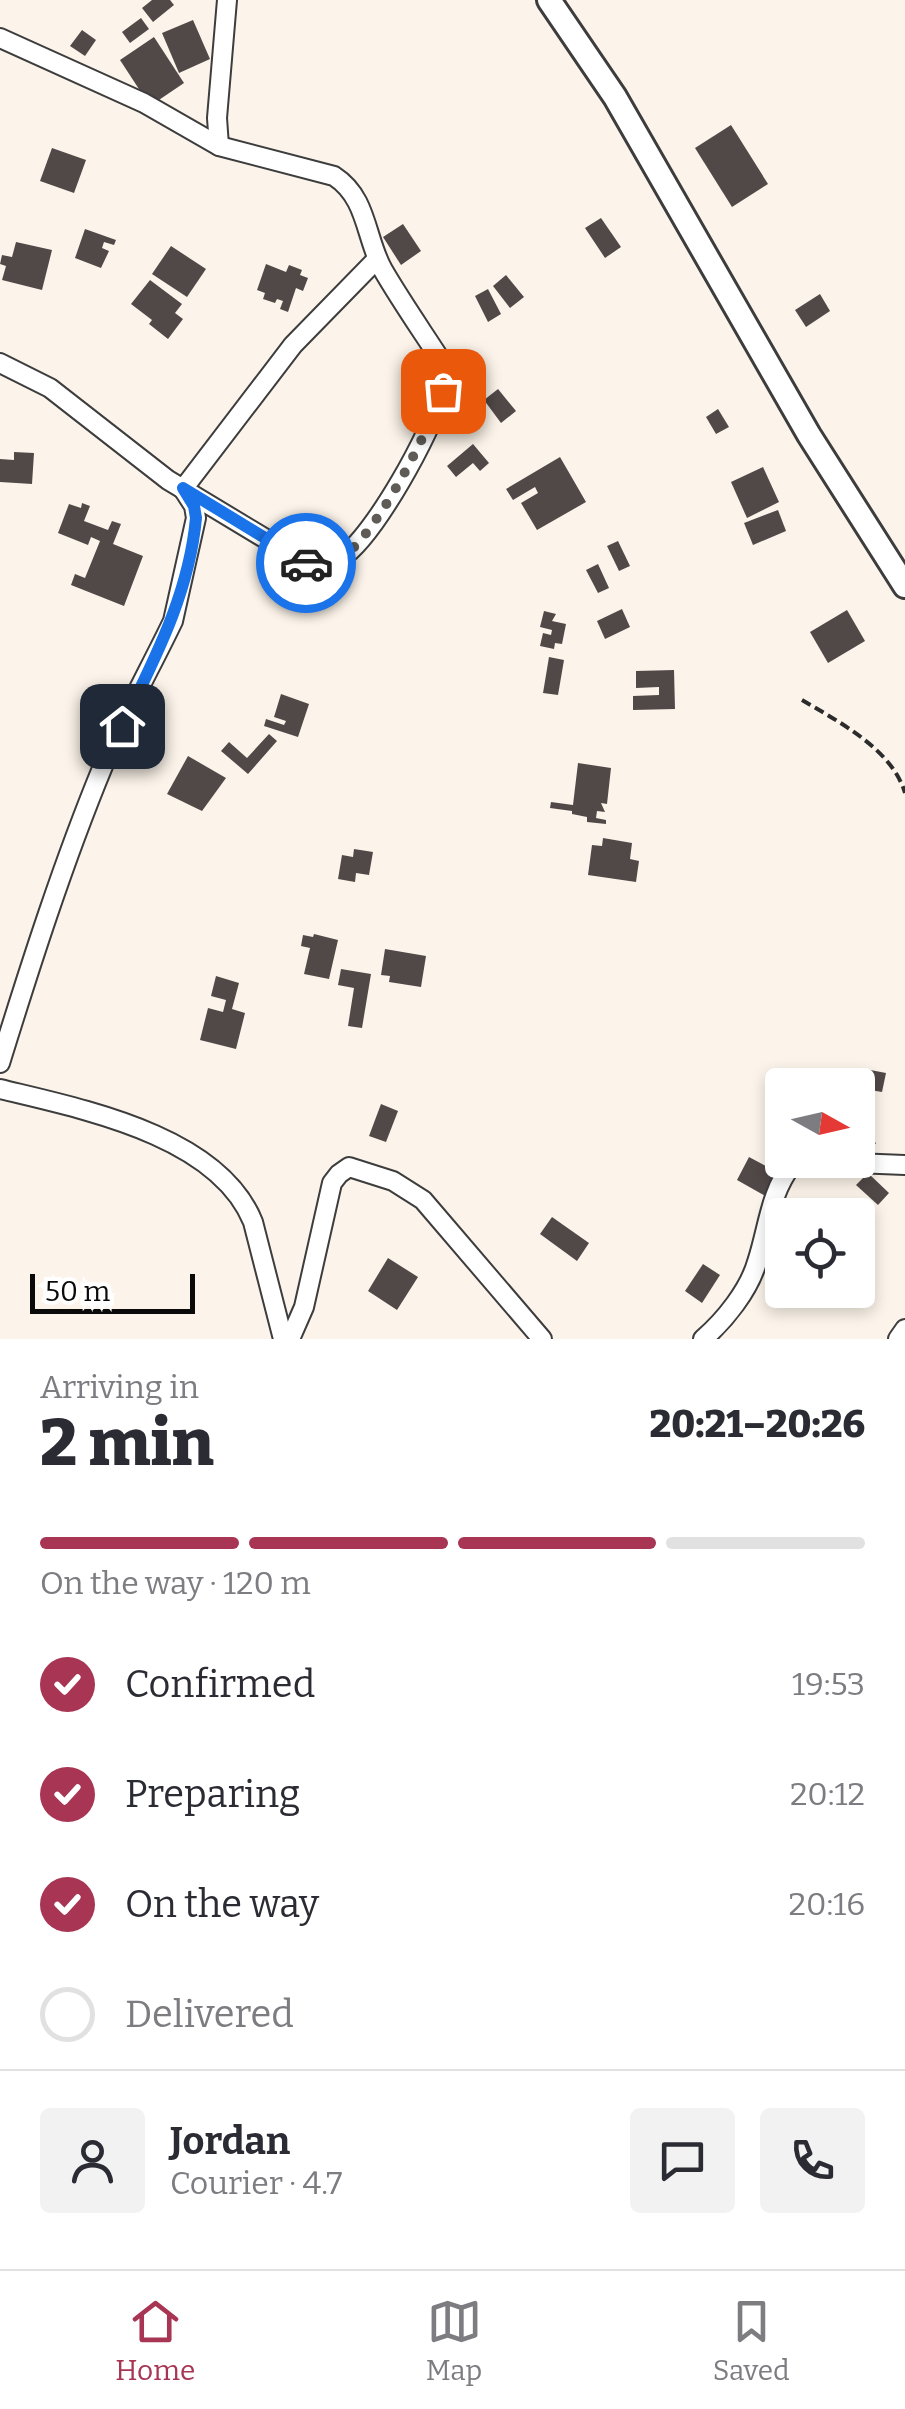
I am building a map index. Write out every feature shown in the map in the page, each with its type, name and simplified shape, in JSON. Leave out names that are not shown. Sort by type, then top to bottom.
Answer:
[{"type":"street","points":[[219,146],[217,118],[227,0]]},
{"type":"street","points":[[549,0],[615,97],[810,435],[905,586]]},
{"type":"street","points":[[0,38],[144,104],[219,146],[344,182],[366,217],[378,259],[442,362],[445,376],[433,418],[395,492],[346,555],[331,564],[304,562],[183,488],[50,388],[0,362]]},
{"type":"street","points":[[183,488],[293,345],[378,259]]},
{"type":"street","points":[[0,1063],[34,953],[86,809],[181,598],[196,518],[183,488]]},
{"type":"street","points":[[0,1089],[102,1114],[169,1143],[230,1183],[253,1222],[283,1339]]},
{"type":"street","points":[[703,1339],[722,1322],[756,1268],[776,1193],[792,1165],[905,1165]]},
{"type":"street","points":[[290,1339],[304,1308],[332,1183],[349,1167],[392,1181],[423,1200],[542,1339]]},
{"type":"street","points":[[898,1339],[905,1329]]},
{"type":"path","points":[[802,700],[876,750],[902,783],[905,793]]},
{"type":"building","points":[[152,0],[170,0],[174,5],[153,22],[142,8]]},
{"type":"building","points":[[141,18],[149,29],[130,43],[122,32]]},
{"type":"building","points":[[193,20],[210,59],[179,73],[162,33]]},
{"type":"building","points":[[82,30],[96,40],[85,56],[70,46]]},
{"type":"building","points":[[154,37],[184,83],[150,106],[120,60]]},
{"type":"building","points":[[731,125],[768,184],[732,207],[695,148]]},
{"type":"building","points":[[52,148],[86,160],[74,193],[40,181]]},
{"type":"building","points":[[601,218],[621,247],[605,258],[585,228]]},
{"type":"building","points":[[403,224],[421,251],[401,265],[383,237]]},
{"type":"building","points":[[85,229],[116,240],[114,245],[104,242],[102,248],[109,251],[101,268],[75,258]]},
{"type":"building","points":[[16,242],[52,250],[42,290],[2,280],[6,266],[0,264],[2,255],[12,257]]},
{"type":"building","points":[[171,246],[206,269],[187,297],[152,274]]},
{"type":"building","points":[[266,264],[286,272],[289,265],[302,270],[300,275],[308,278],[303,291],[296,288],[288,312],[280,309],[283,301],[263,299],[265,293],[257,290]]},
{"type":"building","points":[[506,275],[524,297],[510,308],[493,286]]},
{"type":"building","points":[[150,280],[182,304],[175,313],[183,319],[168,339],[131,304]]},
{"type":"building","points":[[488,289],[501,314],[488,322],[475,296]]},
{"type":"building","points":[[820,294],[830,311],[806,327],[795,310]]},
{"type":"building","points":[[498,389],[516,411],[501,423],[484,400]]},
{"type":"building","points":[[718,409],[729,427],[716,434],[706,417]]},
{"type":"building","points":[[473,444],[489,463],[480,471],[473,463],[456,477],[447,466]]},
{"type":"building","points":[[14,452],[34,453],[32,484],[0,482],[0,459],[14,460]]},
{"type":"building","points":[[560,457],[586,502],[537,530],[521,503],[538,493],[535,487],[513,500],[506,489]]},
{"type":"building","points":[[763,467],[779,502],[747,518],[731,482]]},
{"type":"building","points":[[82,503],[90,506],[84,521],[108,530],[112,521],[121,524],[113,544],[143,556],[124,606],[71,585],[75,574],[85,578],[100,541],[91,537],[88,545],[58,533],[69,504],[81,508]]},
{"type":"building","points":[[778,510],[786,531],[753,545],[744,523]]},
{"type":"building","points":[[618,541],[630,566],[619,571],[607,546]]},
{"type":"building","points":[[598,564],[609,588],[598,593],[586,570]]},
{"type":"building","points":[[622,609],[630,627],[605,639],[597,621]]},
{"type":"building","points":[[847,610],[865,641],[828,663],[810,632]]},
{"type":"building","points":[[544,611],[556,614],[552,621],[566,624],[562,644],[555,643],[554,649],[540,646],[543,633],[551,635],[552,630],[540,627]]},
{"type":"building","points":[[549,657],[564,660],[558,695],[543,693]]},
{"type":"building","points":[[674,670],[675,709],[633,710],[633,696],[659,695],[659,687],[636,688],[636,671]]},
{"type":"building","points":[[281,694],[309,704],[298,737],[264,726],[266,719],[284,725],[286,721],[274,717]]},
{"type":"building","points":[[269,734],[277,741],[248,774],[221,751],[229,742],[247,758]]},
{"type":"building","points":[[188,756],[226,778],[202,811],[167,794]]},
{"type":"building","points":[[578,763],[611,768],[607,804],[601,803],[605,812],[597,811],[596,818],[606,820],[606,824],[587,822],[587,817],[572,811],[550,808],[551,802],[573,805]]},
{"type":"building","points":[[603,838],[632,843],[630,859],[639,861],[636,882],[588,875],[592,845],[602,846]]},
{"type":"building","points":[[354,849],[373,852],[369,875],[356,873],[355,882],[338,879],[342,855],[353,857]]},
{"type":"building","points":[[303,935],[338,940],[329,979],[304,974],[310,948],[301,946]]},
{"type":"building","points":[[385,949],[426,956],[421,987],[389,982],[390,976],[381,975]]},
{"type":"building","points":[[341,969],[371,974],[362,1028],[348,1026],[354,988],[338,985]]},
{"type":"building","points":[[216,976],[239,983],[232,1009],[245,1013],[236,1049],[200,1040],[208,1008],[223,1012],[226,1000],[211,996]]},
{"type":"building","points":[[875,1071],[886,1073],[882,1092],[875,1091]]},
{"type":"building","points":[[381,1104],[398,1111],[386,1142],[369,1136]]},
{"type":"building","points":[[749,1157],[765,1166],[765,1178],[779,1178],[769,1198],[737,1180]]},
{"type":"building","points":[[863,1178],[873,1178],[889,1193],[878,1205],[875,1198],[856,1185]]},
{"type":"building","points":[[552,1217],[589,1243],[577,1261],[540,1234]]},
{"type":"building","points":[[388,1258],[418,1277],[397,1310],[368,1291]]},
{"type":"building","points":[[703,1264],[720,1275],[702,1303],[685,1291]]},
{"type":"way so far","points":[[306,563],[331,564],[346,555],[395,492],[443,391]]},
{"type":"route","points":[[122,726],[181,598],[196,518],[183,488],[306,563]]}]
